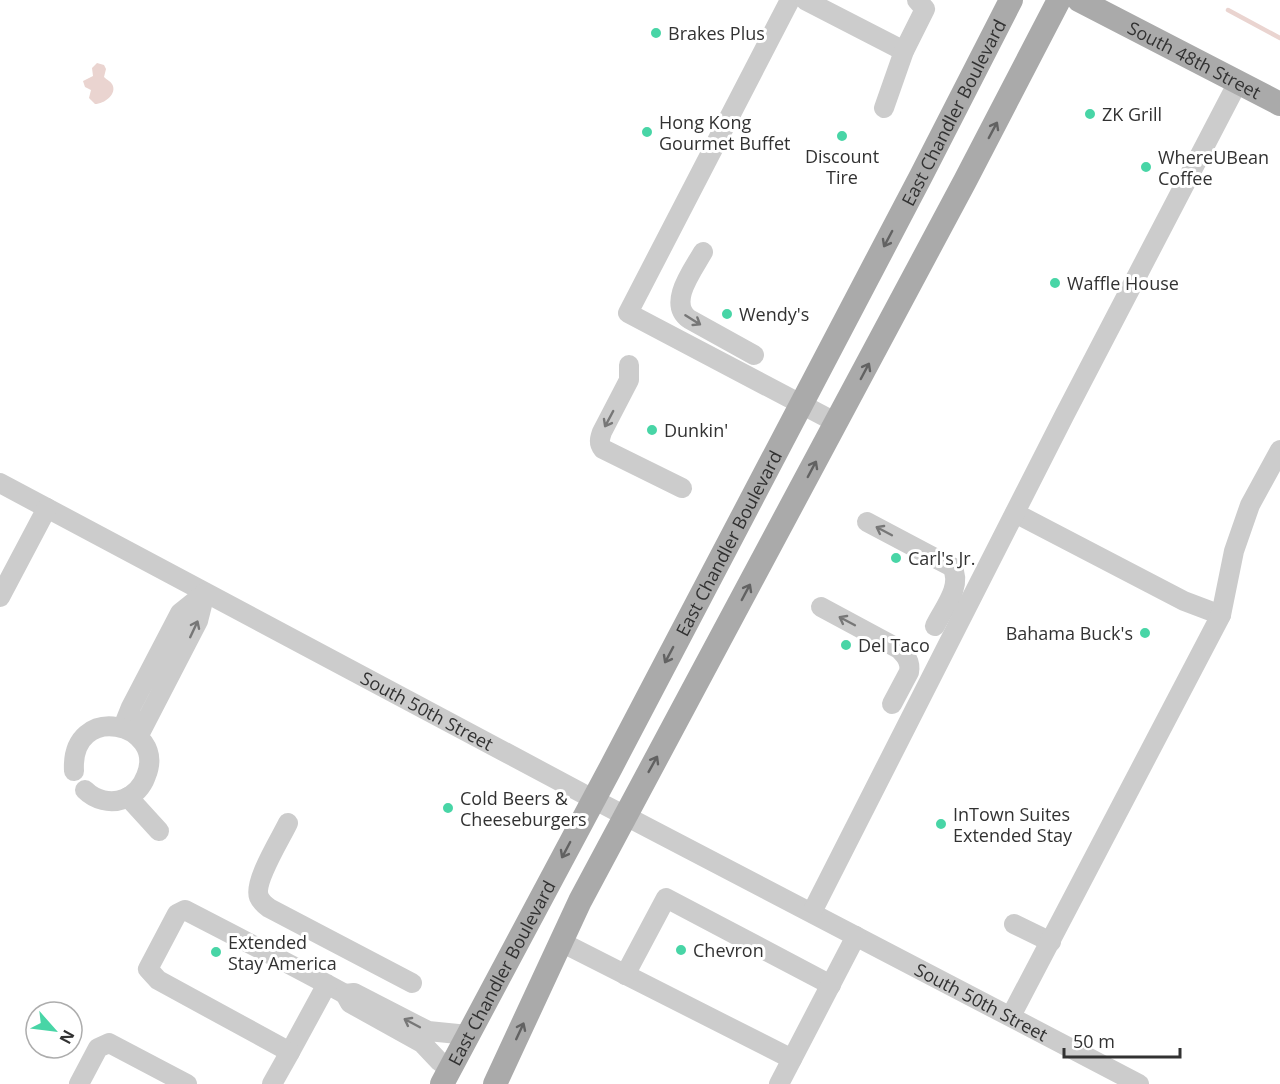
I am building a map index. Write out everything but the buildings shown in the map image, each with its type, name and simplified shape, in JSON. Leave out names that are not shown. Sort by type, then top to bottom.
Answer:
[{"type":"main road","name":"East Chandler Boulevard","points":[[446,1076],[801,404],[1011,0]]},
{"type":"main road","name":"East Chandler Boulevard","points":[[495,1084],[580,901],[966,182],[1059,0]]},
{"type":"main road","name":"South 48th Street","points":[[1079,0],[1280,104]]},
{"type":"street","points":[[790,0],[628,313],[837,423]]},
{"type":"street","points":[[805,0],[904,51]]},
{"type":"street","points":[[884,108],[904,51],[925,9],[917,0]]},
{"type":"street","points":[[812,912],[1238,82]]},
{"type":"street","points":[[703,252],[683,289],[681,308],[684,316],[754,355]]},
{"type":"street","points":[[629,365],[629,380],[602,432],[599,439],[600,446],[682,488]]},
{"type":"street","points":[[1011,1016],[1221,615],[1234,551],[1247,514],[1280,450]]},
{"type":"street","name":"South 50th Street","points":[[0,483],[593,799],[1139,1084]]},
{"type":"street","points":[[0,597],[47,508]]},
{"type":"street","points":[[1015,513],[1184,601],[1221,615]]},
{"type":"street","points":[[867,522],[952,567],[956,575],[956,586],[934,626]]},
{"type":"street","points":[[131,732],[131,707],[180,613],[205,593]]},
{"type":"street","points":[[131,732],[177,664],[198,621],[205,593]]},
{"type":"street","points":[[821,607],[899,649],[905,655],[910,667],[909,672],[892,704]]},
{"type":"street","points":[[159,654],[177,664]]},
{"type":"street","points":[[74,771],[73,759],[84,736],[94,729],[107,725],[131,732],[146,749],[149,762],[147,774],[142,785],[128,797],[110,801],[97,799],[85,790]]},
{"type":"street","points":[[128,797],[159,831]]},
{"type":"street","points":[[288,823],[259,886],[258,896],[261,901],[269,908],[414,978]]},
{"type":"street","points":[[625,975],[666,898],[831,985]]},
{"type":"street","points":[[290,1052],[158,980],[148,969],[177,914],[185,910],[345,994],[354,993],[422,1043],[439,1061],[446,1076]]},
{"type":"street","points":[[1014,924],[1051,942]]},
{"type":"street","points":[[779,1084],[856,936]]},
{"type":"street","points":[[561,942],[792,1059]]},
{"type":"street","points":[[272,1084],[327,984]]},
{"type":"street","points":[[384,1015],[428,1031],[468,1035]]},
{"type":"street","points":[[79,1084],[98,1048],[109,1043],[176,1082]]},
{"type":"shaded area","points":[[97,63],[104,65],[106,69],[104,77],[111,83],[113,91],[109,98],[95,104],[89,98],[91,90],[85,87],[83,81],[93,76],[92,68]]},
{"type":"waterway","points":[[1228,10],[1280,38]]},
{"type":"place","name":"Brakes Plus","points":[[656,33]]},
{"type":"place","name":"ZK Grill","points":[[1090,114]]},
{"type":"place","name":"Hong Kong Gourmet Buffet","points":[[647,132]]},
{"type":"place","name":"Discount Tire","points":[[842,136]]},
{"type":"place","name":"WhereUBean Coffee","points":[[1146,167]]},
{"type":"place","name":"Waffle House","points":[[1055,283]]},
{"type":"place","name":"Wendy's","points":[[727,314]]},
{"type":"place","name":"Dunkin'","points":[[652,430]]},
{"type":"place","name":"Carl's Jr.","points":[[896,558]]},
{"type":"place","name":"Bahama Buck's","points":[[1145,633]]},
{"type":"place","name":"Del Taco","points":[[846,645]]},
{"type":"place","name":"Cold Beers & Cheeseburgers","points":[[448,808]]},
{"type":"place","name":"InTown Suites Extended Stay","points":[[941,824]]},
{"type":"place","name":"Chevron","points":[[681,950]]},
{"type":"place","name":"Extended Stay America","points":[[216,952]]}]
